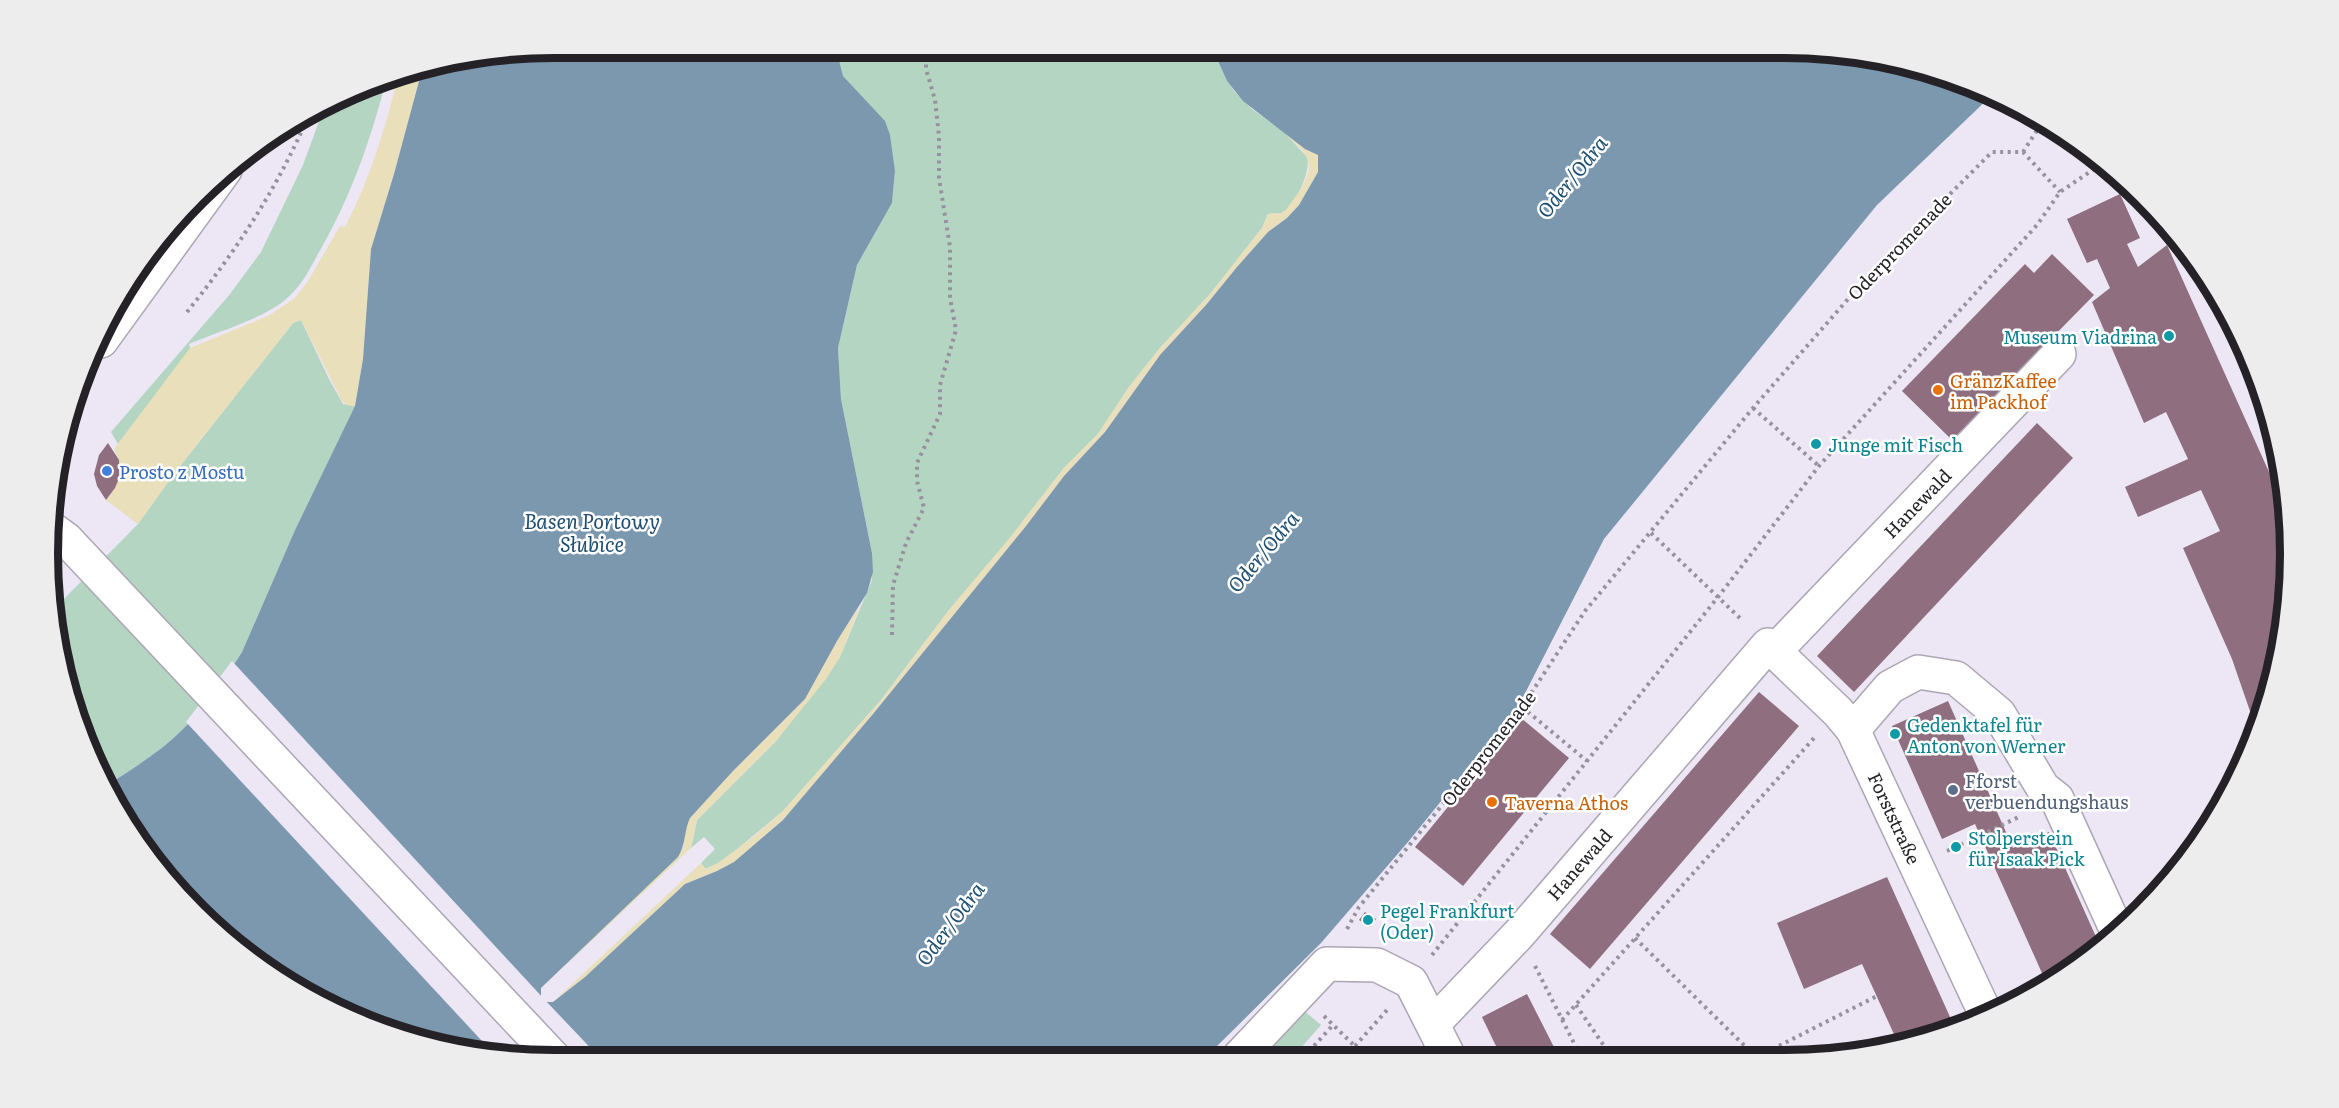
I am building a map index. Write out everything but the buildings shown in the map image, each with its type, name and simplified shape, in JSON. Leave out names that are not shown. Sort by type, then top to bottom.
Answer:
[{"type":"street","points":[[121,313],[193,215]]},
{"type":"street","name":"Hanewald","points":[[1433,1024],[1519,934],[1771,648],[2059,354]]},
{"type":"street","points":[[59,531],[546,1050]]},
{"type":"street","name":"Forststraße","points":[[1771,648],[1845,721],[1917,866],[1983,1008]]},
{"type":"street","points":[[1845,721],[1890,687],[1918,672],[1956,678],[1999,714],[2043,788],[2057,799],[2114,925]]},
{"type":"street","points":[[1246,1050],[1327,964],[1377,965],[1411,982],[1446,1050]]},
{"type":"path","points":[[892,635],[893,585],[906,543],[924,508],[916,476],[917,463],[940,414],[940,385],[956,330],[950,298],[950,248],[939,178],[939,136],[934,100],[926,69],[926,58]]},
{"type":"path","points":[[187,312],[221,270],[260,213],[287,164],[304,127]]},
{"type":"path","points":[[2038,128],[2023,152],[2060,192]]},
{"type":"path","name":"Oderpromenade","points":[[1327,964],[1359,907],[1522,707],[1585,611],[1753,408],[1869,275],[1992,152],[2023,152]]},
{"type":"path","points":[[1355,1046],[1411,982],[1718,597],[1819,466],[2037,225],[2060,192],[2096,168]]},
{"type":"path","points":[[1753,408],[1819,466]]},
{"type":"path","points":[[1651,533],[1718,597]]},
{"type":"path","points":[[1522,707],[1587,761]]},
{"type":"path","points":[[1562,1020],[1635,938],[1845,721]]},
{"type":"path","points":[[1917,866],[2057,799]]},
{"type":"path","points":[[1519,934],[1577,1050]]},
{"type":"path","points":[[1635,938],[1751,1050]]},
{"type":"path","points":[[1769,1050],[1877,996]]},
{"type":"path","points":[[1576,1004],[1607,1050]]},
{"type":"path","points":[[1311,1050],[1333,1024],[1359,1050]]},
{"type":"green space","points":[[838,58],[1217,58],[1235,92],[1252,109],[1285,133],[1307,157],[1307,171],[1292,204],[1282,213],[1268,214],[1262,228],[1211,293],[1160,348],[1129,387],[1098,434],[1064,468],[1009,539],[949,610],[881,700],[783,811],[723,861],[705,869],[701,863],[715,849],[704,837],[691,848],[697,820],[776,741],[840,657],[872,580],[872,553],[841,399],[838,348],[857,265],[892,203],[895,171],[887,126],[843,76]]},
{"type":"green space","points":[[384,89],[367,145],[341,210],[300,284],[285,300],[264,313],[189,344],[191,350],[118,444],[111,432],[230,294],[261,252],[303,165],[320,118]]},
{"type":"green space","points":[[301,320],[343,404],[355,406],[295,530],[242,652],[207,703],[182,730],[155,753],[114,781],[96,744],[75,682],[61,601],[138,524],[173,475],[293,323]]},
{"type":"green space","points":[[1302,1009],[1321,1025],[1299,1050],[1267,1050]]},
{"type":"sand","points":[[420,77],[371,249],[363,359],[355,406],[347,405],[342,401],[301,320],[293,323],[173,475],[138,524],[106,500],[119,476],[119,463],[114,449],[190,348],[268,316],[294,299],[308,281],[340,226],[345,227],[362,190],[396,85]]},
{"type":"sand","points":[[1285,133],[1305,149],[1318,155],[1318,172],[1299,205],[1287,218],[1268,232],[1160,355],[1105,432],[1064,476],[873,714],[783,820],[734,862],[685,884],[585,977],[553,1002],[701,863],[706,869],[718,863],[783,811],[881,700],[949,610],[1009,539],[1064,468],[1098,434],[1129,387],[1160,348],[1211,293],[1262,228],[1268,214],[1281,213],[1294,199],[1306,179],[1309,165],[1303,151]]},
{"type":"sand","points":[[861,604],[840,657],[826,679],[776,741],[697,820],[691,848],[557,973],[683,849],[686,827],[690,818],[805,699],[837,641]]},
{"type":"water","points":[[838,58],[843,76],[885,121],[890,135],[895,171],[892,203],[857,265],[838,348],[841,399],[872,553],[873,572],[867,593],[805,699],[690,818],[678,857],[541,988],[541,1002],[553,1002],[585,977],[685,884],[734,862],[783,820],[873,714],[1064,476],[1105,432],[1160,355],[1268,232],[1287,218],[1299,205],[1318,172],[1318,155],[1305,149],[1243,101],[1227,81],[1217,58],[1785,58],[1882,68],[1913,75],[1986,101],[1877,205],[1604,539],[1519,705],[1408,842],[1321,943],[1213,1050],[554,1050],[457,1040],[426,1033],[364,1012],[306,983],[252,947],[227,927],[181,881],[142,829],[114,781],[155,753],[182,730],[207,703],[242,652],[295,530],[355,406],[363,359],[371,249],[420,77],[457,68],[522,60]]},
{"type":"pier","points":[[232,661],[592,1050],[554,1050],[485,1044],[186,722]]},
{"type":"place","name":"Museum Viadrina","points":[[2169,336]]},
{"type":"place","name":"GränzKaffee im Packhof","points":[[1938,390]]},
{"type":"place","name":"Junge mit Fisch","points":[[1816,444]]},
{"type":"place","name":"Prosto z Mostu","points":[[107,471]]},
{"type":"place","name":"Gedenktafel für Anton von Werner","points":[[1895,734]]},
{"type":"place","name":"Fforst verbuendungshaus","points":[[1953,790]]},
{"type":"place","name":"Taverna Athos","points":[[1492,802]]},
{"type":"place","name":"Stolperstein für Isaak Pick","points":[[1956,847]]},
{"type":"place","name":"Pegel Frankfurt (Oder)","points":[[1368,920]]},
{"type":"water label","name":"Oder/Odra","points":[[1571,176]]},
{"type":"water label","name":"Basen Portowy Słubice","points":[[592,532]]},
{"type":"water label","name":"Oder/Odra","points":[[1262,551]]},
{"type":"water label","name":"Oder/Odra","points":[[949,923]]}]
